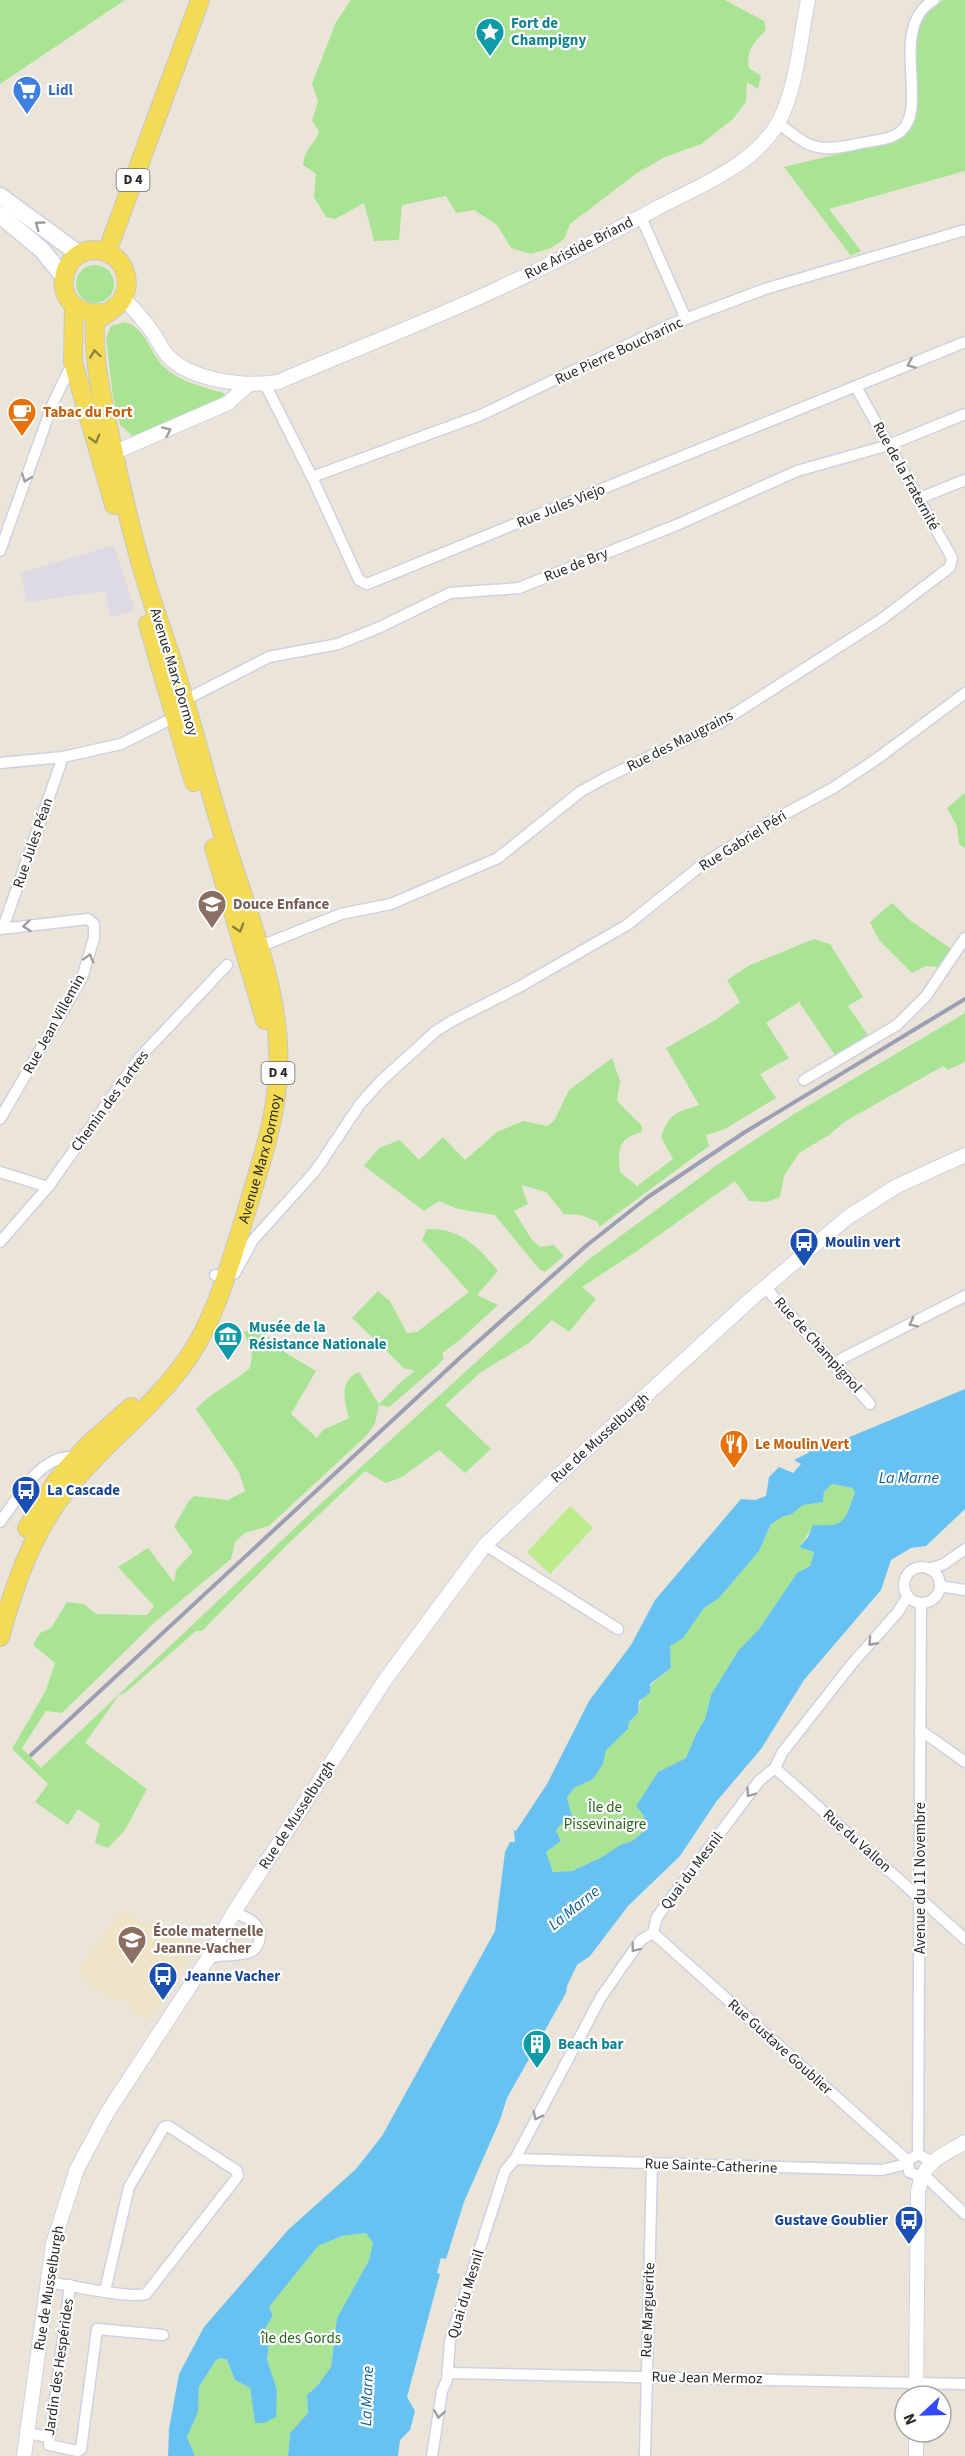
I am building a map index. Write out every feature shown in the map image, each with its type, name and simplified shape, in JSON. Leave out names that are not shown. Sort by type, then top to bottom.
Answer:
[{"type":"main road","name":"D 4","points":[[107,252],[200,0]]},
{"type":"main road","points":[[0,196],[79,254]]},
{"type":"main road","points":[[0,215],[42,250],[63,276]]},
{"type":"main road","points":[[96,250],[107,252],[116,258],[126,272],[127,283],[123,298],[106,313],[84,313],[65,295],[63,276],[67,265],[79,254],[96,250]]},
{"type":"main road","name":"Avenue Marx Dormoy","points":[[0,1599],[30,1522],[57,1480],[78,1466],[159,1395],[188,1357],[211,1317],[221,1276],[268,1140],[277,1093],[279,1047],[275,1010],[175,717],[73,362],[74,306]]},
{"type":"main road","name":"Avenue Marx Dormoy","points":[[106,313],[95,322],[94,343],[101,395],[113,453],[149,593],[185,700],[253,950]]},
{"type":"main road","name":"Avenue Marx Dormoy","points":[[0,1637],[28,1551],[42,1525],[68,1489],[78,1466]]},
{"type":"street","name":"Rue Aristide Briand","points":[[123,298],[168,356],[178,364],[192,371],[225,381],[265,384],[278,382],[493,291],[641,217],[739,163],[760,147],[778,123],[793,81],[806,0]]},
{"type":"street","points":[[778,123],[807,145],[833,149],[900,133],[909,122],[911,40],[914,21],[925,5],[934,0]]},
{"type":"street","points":[[641,217],[686,319]]},
{"type":"street","name":"Rue Pierre Boucharinc","points":[[312,477],[482,415],[540,389],[630,342],[765,289],[965,230]]},
{"type":"street","name":"Rue Jules Viejo","points":[[265,384],[312,477],[359,580],[367,584],[965,342]]},
{"type":"street","points":[[0,551],[53,403],[73,362]]},
{"type":"street","points":[[113,453],[228,403],[249,384]]},
{"type":"street","name":"Rue de la Fraternité","points":[[856,387],[952,558],[950,567]]},
{"type":"street","name":"Rue de Bry","points":[[185,700],[269,657],[338,644],[378,628],[450,593],[519,588],[679,524],[797,471],[889,445],[965,414]]},
{"type":"street","points":[[920,498],[965,480]]},
{"type":"street","name":"Rue des Maugrains","points":[[253,950],[341,914],[391,904],[498,858],[580,792],[720,723],[882,619],[950,567]]},
{"type":"street","name":"Rue Gabriel Péri","points":[[221,1276],[235,1273],[253,1240],[316,1170],[343,1127],[382,1080],[416,1049],[452,1021],[519,987],[627,926],[703,864],[770,822],[832,788],[878,758],[965,693]]},
{"type":"street","points":[[0,763],[63,757],[121,744],[175,717],[185,700]]},
{"type":"street","name":"Rue Jules Péan","points":[[1,928],[63,757]]},
{"type":"street","name":"Rue Jean Villemin","points":[[0,1119],[82,978],[94,938],[94,924],[88,919],[1,928]]},
{"type":"street","points":[[804,1080],[897,1025],[926,996],[965,939]]},
{"type":"street","name":"Chemin des Tartres","points":[[0,1242],[48,1187],[135,1064],[227,965]]},
{"type":"street","name":"Rue de Musselburgh","points":[[24,2456],[53,2244],[77,2169],[92,2137],[209,1957],[234,1911],[385,1680],[486,1545],[560,1474],[765,1287],[848,1217],[897,1186],[965,1155]]},
{"type":"street","points":[[0,1172],[48,1187]]},
{"type":"street","name":"Rue de Champignol","points":[[765,1287],[870,1404]]},
{"type":"street","points":[[835,1364],[965,1296]]},
{"type":"street","points":[[0,1522],[36,1474],[60,1458],[68,1457],[78,1466]]},
{"type":"street","points":[[486,1545],[618,1629]]},
{"type":"street","points":[[929,1569],[937,1576],[940,1586],[932,1600],[921,1603],[908,1596],[904,1585],[908,1574],[918,1568],[929,1569],[944,1564],[965,1549]]},
{"type":"street","points":[[940,1586],[965,1590]]},
{"type":"street","name":"Quai du Mesnil","points":[[432,2456],[442,2391],[448,2373],[450,2341],[505,2171],[515,2159],[601,1996],[641,1940],[653,1933],[657,1917],[759,1781],[775,1768],[789,1745],[851,1665],[897,1613],[908,1596]]},
{"type":"street","name":"Avenue du 11 Novembre","points":[[918,2154],[921,1603]]},
{"type":"street","points":[[920,1730],[965,1762]]},
{"type":"street","name":"Rue du Vallon","points":[[775,1768],[965,1939]]},
{"type":"street","points":[[209,1957],[245,1954],[257,1946],[260,1939],[255,1924],[234,1911]]},
{"type":"street","name":"Rue Gustave Goublier","points":[[653,1933],[907,2162],[909,2172],[924,2172]]},
{"type":"street","name":"Jardin des Hespérides","points":[[48,2282],[105,2291],[146,2294],[238,2176],[237,2171],[168,2126],[164,2127],[129,2187],[105,2291]]},
{"type":"street","points":[[924,2172],[965,2142]]},
{"type":"street","points":[[907,2162],[918,2154],[927,2159],[918,2191],[916,2384]]},
{"type":"street","name":"Rue Sainte-Catherine","points":[[515,2159],[882,2170],[907,2162]]},
{"type":"street","name":"Rue Marguerite","points":[[645,2456],[652,2164]]},
{"type":"street","points":[[924,2172],[965,2214]]},
{"type":"street","name":"Jardin des Hespérides","points":[[70,2285],[48,2443],[52,2446],[78,2451],[81,2448],[98,2329],[163,2335]]},
{"type":"street","name":"Rue Jean Mermoz","points":[[448,2373],[647,2377],[893,2389]]},
{"type":"street","points":[[27,2433],[49,2437]]},
{"type":"shaded area","points":[[114,545],[135,611],[110,617],[105,591],[27,602],[20,573]]},
{"type":"shaded area","name":"École maternelle Jeanne-Vacher","points":[[121,1910],[148,1925],[152,1919],[195,1946],[180,1975],[148,2021],[129,2009],[129,2001],[123,1998],[119,2003],[88,1984],[78,1972]]},
{"type":"green space","points":[[0,0],[125,0],[0,84]]},
{"type":"green space","points":[[351,0],[725,0],[764,21],[766,30],[752,47],[748,61],[749,68],[761,76],[758,89],[747,82],[746,102],[733,119],[701,144],[665,157],[637,173],[570,224],[564,239],[551,248],[531,254],[511,248],[497,225],[474,210],[456,213],[446,196],[402,205],[399,240],[374,241],[364,203],[335,219],[326,217],[314,197],[316,174],[303,165],[306,154],[319,131],[312,121],[318,101],[312,84],[336,22]]},
{"type":"green space","points":[[944,0],[965,0],[965,171],[829,209],[861,251],[851,256],[784,167],[900,139],[909,132],[915,121],[917,107],[916,35],[921,20],[929,8]]},
{"type":"green space","points":[[95,265],[109,270],[114,284],[109,298],[95,303],[81,298],[76,284],[81,270]]},
{"type":"green space","points":[[125,322],[143,335],[159,361],[170,372],[192,383],[224,393],[226,398],[139,437],[133,436],[120,425],[113,397],[106,338],[111,326]]},
{"type":"green space","points":[[965,793],[965,848],[959,844],[957,826],[947,808]]},
{"type":"green space","points":[[892,903],[911,921],[953,950],[944,963],[938,967],[926,966],[912,973],[879,940],[870,922]]},
{"type":"green space","points":[[814,939],[830,944],[863,997],[848,1006],[874,1044],[841,1064],[799,1002],[766,1023],[789,1058],[760,1074],[776,1098],[725,1129],[706,1135],[709,1146],[599,1227],[598,1222],[581,1215],[564,1214],[546,1192],[521,1185],[528,1204],[514,1211],[532,1240],[540,1247],[554,1245],[564,1256],[545,1272],[539,1269],[495,1215],[458,1209],[439,1201],[424,1211],[364,1166],[379,1148],[400,1140],[419,1160],[443,1137],[465,1160],[497,1132],[523,1121],[547,1126],[554,1121],[569,1090],[612,1058],[620,1081],[617,1101],[642,1126],[642,1132],[628,1138],[619,1151],[620,1172],[637,1186],[673,1159],[661,1137],[671,1118],[679,1112],[699,1105],[666,1048],[717,1019],[740,1002],[727,980],[750,965]]},
{"type":"green space","points":[[965,1013],[965,1062],[948,1070],[943,1066],[844,1122],[829,1135],[799,1153],[784,1176],[780,1197],[767,1202],[749,1201],[735,1181],[582,1287],[596,1299],[569,1332],[552,1320],[529,1343],[481,1372],[445,1405],[491,1449],[465,1473],[439,1450],[402,1477],[386,1483],[365,1471],[288,1544],[202,1631],[196,1631],[125,1693],[119,1695],[85,1743],[147,1789],[125,1830],[108,1848],[95,1843],[100,1824],[78,1809],[68,1825],[35,1802],[48,1784],[12,1749],[46,1690],[55,1663],[33,1645],[40,1633],[51,1628],[67,1602],[84,1604],[96,1614],[147,1615],[154,1606],[118,1567],[148,1548],[174,1582],[176,1570],[193,1552],[174,1527],[188,1502],[194,1496],[228,1500],[245,1491],[239,1472],[196,1409],[250,1368],[252,1354],[244,1332],[257,1328],[286,1353],[316,1371],[291,1414],[317,1438],[323,1430],[349,1418],[345,1392],[348,1380],[353,1376],[359,1372],[379,1404],[415,1371],[404,1368],[352,1318],[378,1291],[390,1301],[407,1333],[417,1332],[469,1292],[422,1240],[427,1229],[449,1232],[468,1241],[484,1254],[498,1271],[477,1295],[498,1305],[442,1353],[444,1358],[438,1365],[389,1407],[379,1405],[375,1423],[367,1435],[269,1526],[245,1533],[235,1542],[231,1559],[155,1622],[62,1713],[46,1711],[22,1748],[41,1768],[316,1508],[588,1260],[717,1165],[794,1114]]},
{"type":"green space","name":"Île de Pissevinaigre","points":[[832,1484],[852,1488],[855,1492],[845,1518],[838,1524],[810,1531],[799,1547],[814,1552],[810,1566],[797,1573],[759,1629],[738,1651],[711,1695],[705,1719],[686,1758],[658,1772],[636,1806],[644,1816],[643,1832],[632,1841],[572,1871],[553,1872],[546,1852],[561,1841],[556,1831],[560,1824],[572,1816],[567,1798],[574,1788],[593,1779],[603,1764],[605,1750],[628,1729],[629,1722],[638,1713],[645,1693],[671,1668],[670,1646],[683,1637],[704,1608],[719,1598],[759,1551],[771,1524],[792,1514],[803,1505],[823,1502],[824,1492]]},
{"type":"green space","points":[[570,1506],[593,1528],[550,1574],[527,1552]]},
{"type":"green space","name":"île des Gords","points":[[366,2233],[373,2243],[369,2260],[337,2318],[331,2367],[318,2385],[307,2395],[308,2413],[290,2433],[288,2456],[195,2456],[187,2437],[198,2412],[199,2387],[216,2360],[221,2358],[227,2360],[235,2380],[250,2388],[255,2423],[277,2390],[267,2359],[269,2345],[261,2336],[273,2315],[269,2307],[318,2246],[342,2236]]},
{"type":"water","name":"La Marne","points":[[965,1389],[965,1509],[926,1546],[911,1548],[891,1560],[881,1590],[804,1680],[761,1749],[716,1802],[680,1856],[628,1906],[590,1956],[577,1965],[566,1993],[507,2098],[500,2120],[464,2202],[446,2259],[441,2258],[437,2273],[440,2274],[407,2397],[415,2411],[410,2430],[400,2440],[398,2456],[288,2456],[290,2433],[308,2413],[307,2395],[318,2385],[331,2367],[337,2318],[369,2260],[373,2243],[366,2233],[342,2236],[318,2246],[269,2307],[273,2315],[261,2336],[269,2345],[267,2359],[277,2390],[276,2417],[264,2423],[255,2423],[250,2388],[235,2380],[227,2360],[221,2358],[216,2360],[199,2387],[198,2412],[187,2437],[195,2456],[168,2456],[169,2429],[179,2374],[204,2327],[288,2230],[356,2169],[382,2136],[495,1931],[505,1852],[510,1842],[515,1842],[514,1830],[516,1831],[547,1784],[589,1701],[631,1645],[655,1600],[741,1499],[755,1500],[766,1496],[769,1477],[779,1467],[793,1473],[801,1464],[794,1460],[808,1453],[812,1447],[828,1446]],"holes":[[[832,1484],[852,1488],[855,1492],[843,1520],[832,1525],[813,1525],[808,1537],[799,1547],[814,1552],[810,1566],[797,1573],[759,1629],[738,1651],[711,1695],[705,1719],[686,1758],[658,1772],[636,1806],[644,1816],[643,1832],[632,1841],[572,1871],[553,1872],[546,1852],[561,1841],[556,1831],[560,1825],[570,1824],[572,1816],[567,1798],[574,1788],[593,1779],[603,1764],[606,1750],[628,1729],[629,1722],[638,1713],[639,1701],[650,1693],[650,1684],[671,1668],[670,1646],[683,1638],[704,1608],[719,1598],[759,1551],[771,1524],[792,1514],[803,1505],[823,1502],[824,1492]]]},
{"type":"railway","points":[[31,1755],[464,1354],[586,1246],[648,1197],[745,1132],[965,999]]},
{"type":"place","name":"Fort de Champigny","points":[[490,58]]},
{"type":"place","name":"Lidl","points":[[27,116]]},
{"type":"place","name":"Tabac du Fort","points":[[22,438]]},
{"type":"place","name":"Douce Enfance","points":[[212,930]]},
{"type":"place","name":"Moulin vert","points":[[804,1268]]},
{"type":"place","name":"Musée de la Résistance Nationale","points":[[228,1362]]},
{"type":"place","name":"Le Moulin Vert","points":[[734,1470]]},
{"type":"place","name":"La Cascade","points":[[26,1516]]},
{"type":"place","name":"École maternelle Jeanne-Vacher","points":[[132,1966]]},
{"type":"place","name":"Jeanne Vacher","points":[[163,2002]]},
{"type":"place","name":"Beach bar","points":[[537,2070]]},
{"type":"place","name":"Gustave Goublier","points":[[909,2246]]}]
